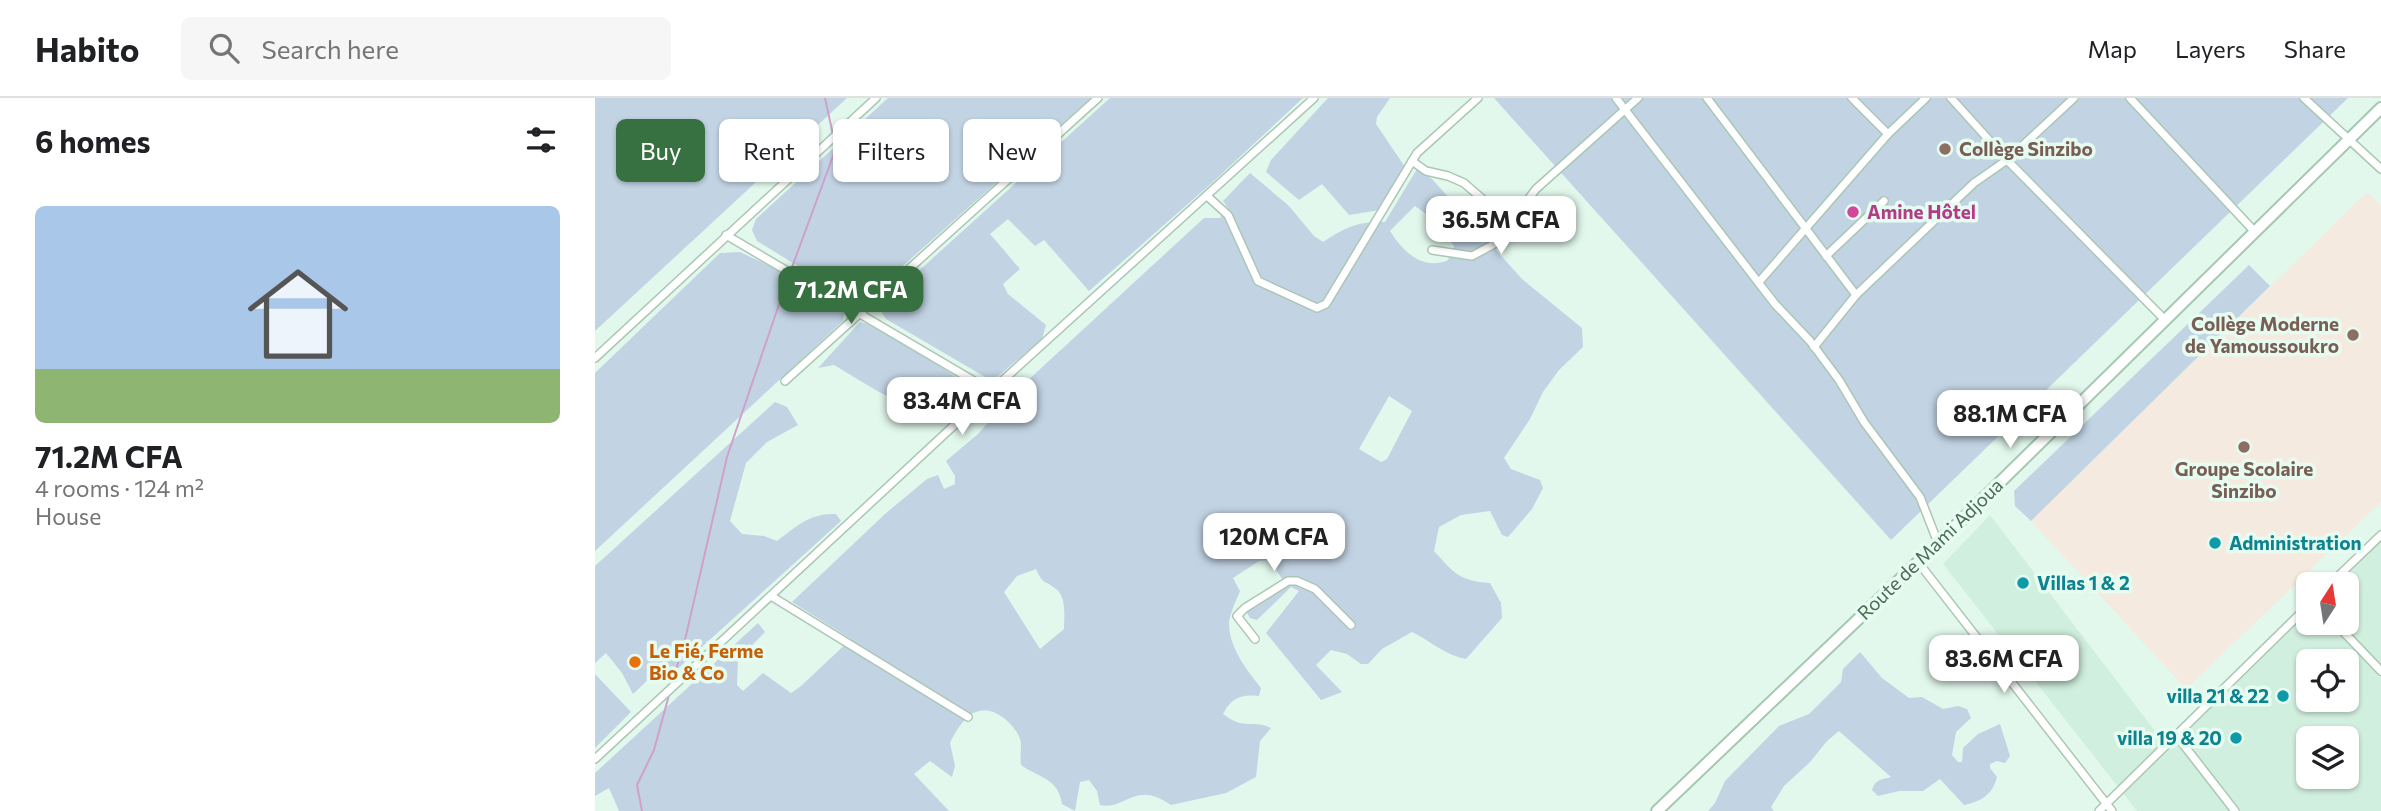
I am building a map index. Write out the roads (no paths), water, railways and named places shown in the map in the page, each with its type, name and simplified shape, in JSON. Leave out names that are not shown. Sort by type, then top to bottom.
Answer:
[{"type":"street","points":[[595,358],[876,98]]},
{"type":"street","points":[[785,381],[1098,98]]},
{"type":"street","points":[[595,759],[991,391],[1314,98]]},
{"type":"street","points":[[1207,196],[1228,215],[1258,281],[1317,308],[1326,304],[1417,153],[1478,98]]},
{"type":"street","points":[[1616,98],[1839,380],[1864,422],[1920,498],[1938,542]]},
{"type":"street","points":[[1432,250],[1472,256],[1496,243],[1536,189],[1638,98]]},
{"type":"street","points":[[1707,98],[1856,295]]},
{"type":"street","points":[[1852,98],[1888,134]]},
{"type":"street","points":[[1759,282],[1888,134],[1926,98]]},
{"type":"street","points":[[1951,98],[2007,160],[2166,321]]},
{"type":"street","points":[[1814,347],[1856,295],[1974,183],[2007,160],[2074,98]]},
{"type":"street","points":[[2130,98],[2255,232]]},
{"type":"street","points":[[2304,98],[2381,169]]},
{"type":"street","name":"Route de Mami Adjoua","points":[[1657,811],[1918,562],[2381,108]]},
{"type":"street","points":[[1412,161],[1426,171],[1464,183],[1510,223]]},
{"type":"street","points":[[1826,256],[1884,201]]},
{"type":"street","points":[[726,235],[991,391]]},
{"type":"street","points":[[2342,572],[2381,535]]},
{"type":"street","points":[[1918,562],[2112,811]]},
{"type":"street","points":[[1255,639],[1237,617],[1245,608],[1288,581],[1297,581],[1315,589],[1352,625]]},
{"type":"street","points":[[771,596],[968,717]]},
{"type":"street","points":[[2099,811],[2296,618]]},
{"type":"street","points":[[2346,635],[2381,671]]},
{"type":"street","points":[[2176,735],[2235,811]]},
{"type":"waterway","points":[[825,98],[833,135]]},
{"type":"waterway","points":[[791,270],[833,156]]},
{"type":"waterway","points":[[672,683],[685,640],[727,457],[789,275]]},
{"type":"waterway","points":[[642,811],[637,785],[654,750],[669,695]]},
{"type":"place","name":"Collège Sinzibo","points":[[1945,149]]},
{"type":"place","name":"Amine Hôtel","points":[[1853,212]]},
{"type":"place","name":"Collège Moderne de Yamoussoukro","points":[[2353,335]]},
{"type":"place","name":"Groupe Scolaire Sinzibo","points":[[2244,447]]},
{"type":"place","name":"Administration","points":[[2215,543]]},
{"type":"place","name":"Villas 1 & 2","points":[[2023,583]]},
{"type":"place","name":"Le Fié, Ferme Bio & Co","points":[[635,662]]},
{"type":"place","name":"villa 21 & 22","points":[[2283,696]]},
{"type":"place","name":"villa 19 & 20","points":[[2236,738]]}]
